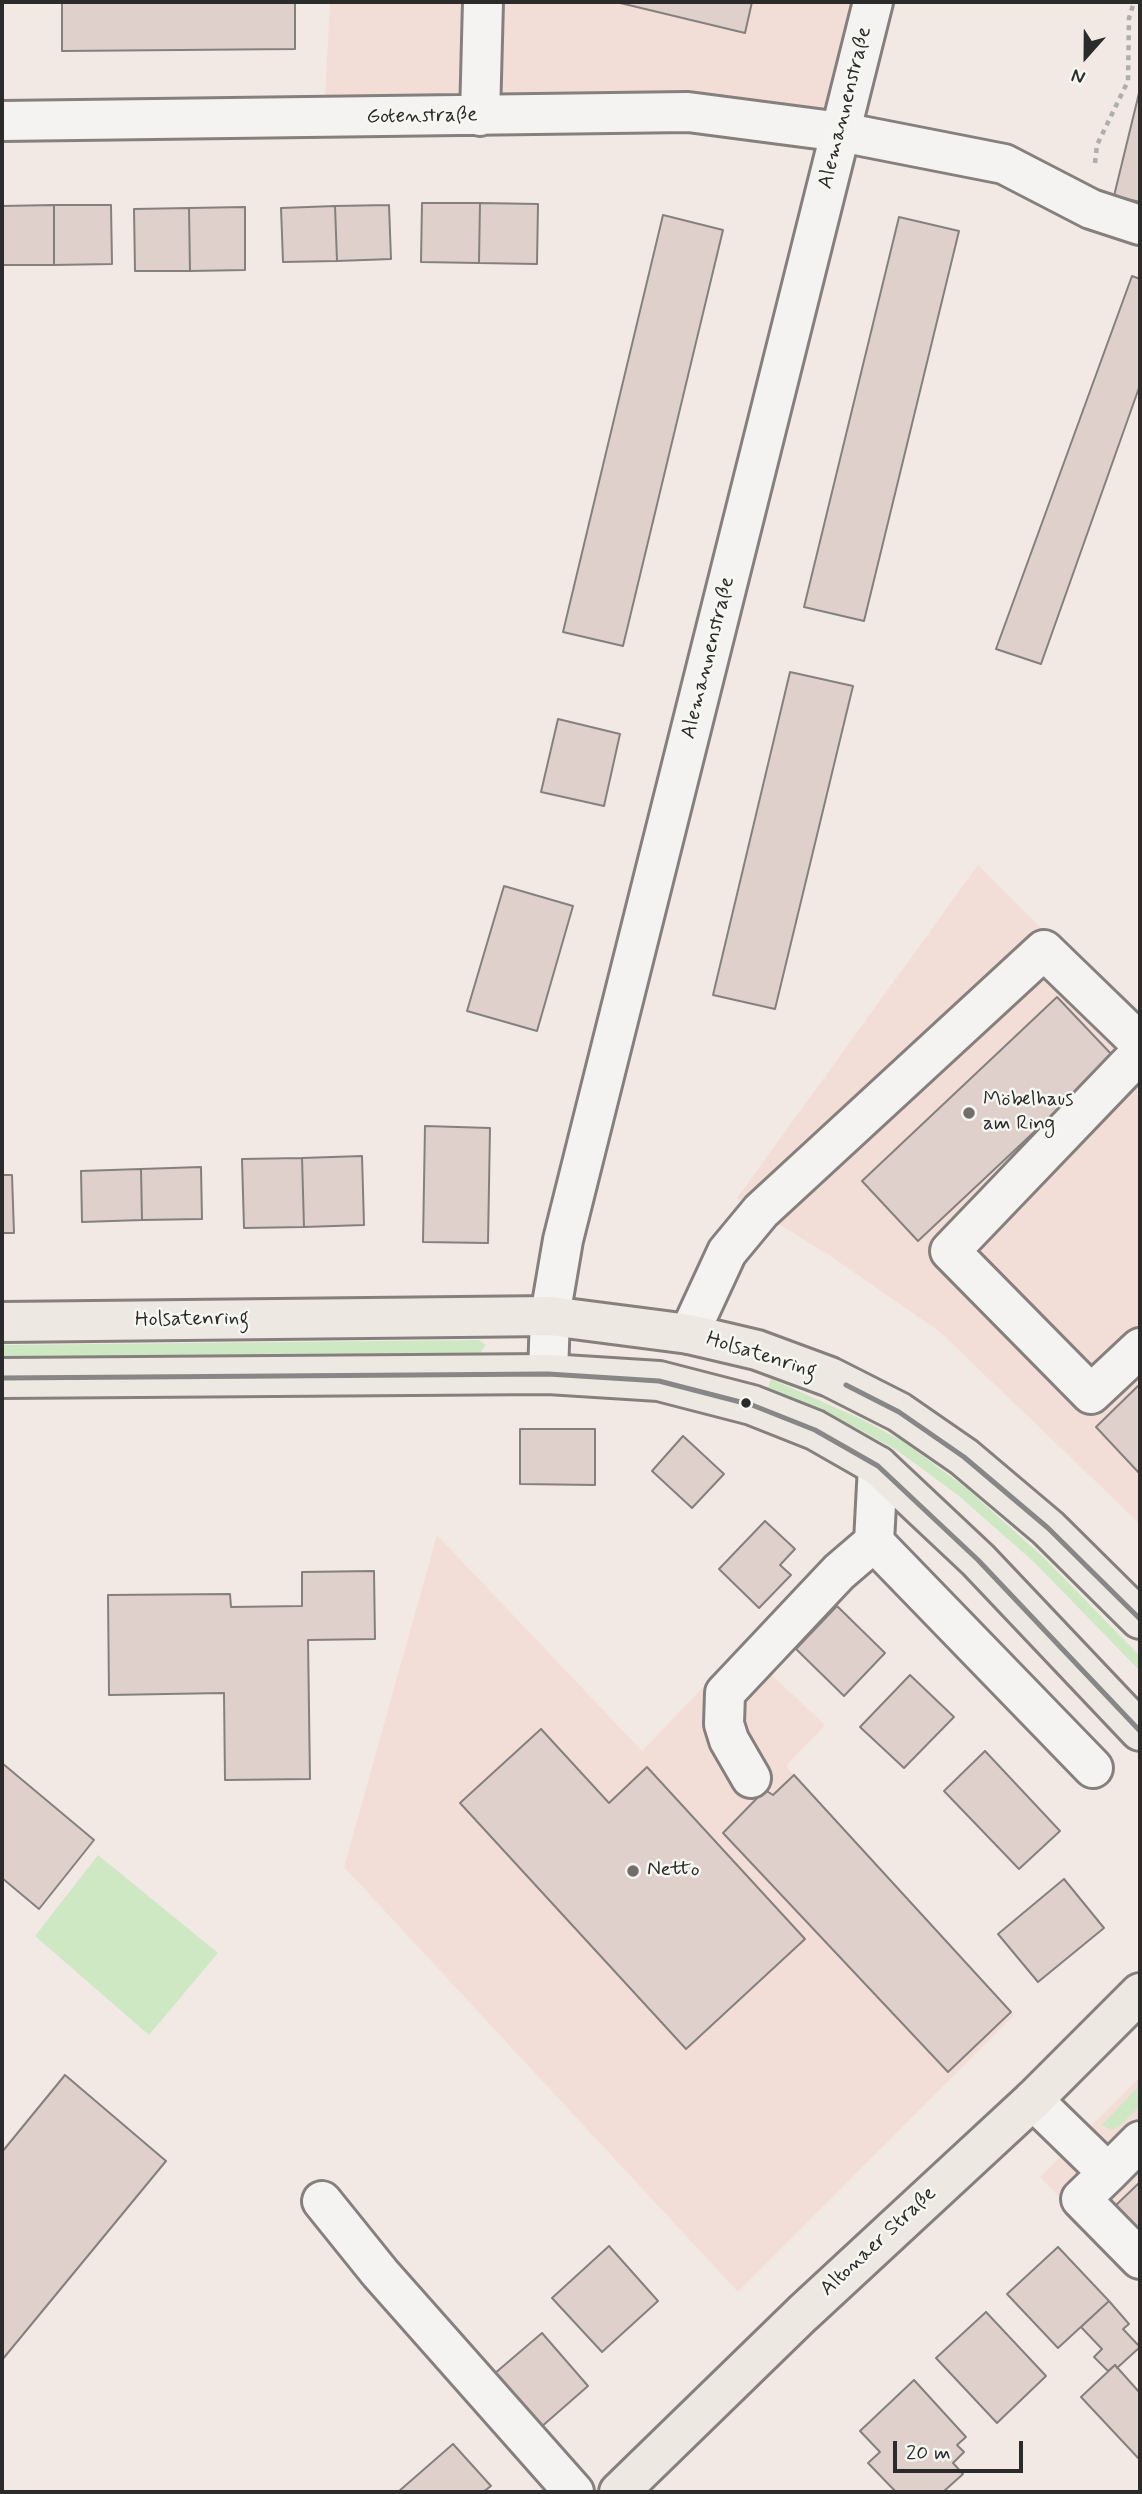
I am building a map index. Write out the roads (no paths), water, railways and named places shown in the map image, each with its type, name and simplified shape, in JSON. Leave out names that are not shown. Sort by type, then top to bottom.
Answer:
[{"type":"main road","name":"Holsatenring","points":[[2,1322],[550,1316],[689,1334],[757,1350],[830,1377],[899,1412],[964,1457],[1048,1528],[1140,1619]]},
{"type":"main road","points":[[2,1378],[548,1374],[659,1381],[752,1405],[815,1430],[878,1466],[978,1560],[1140,1731]]},
{"type":"main road","name":"Altonaer Straße","points":[[619,2492],[802,2314],[1033,2100],[1140,1993]]},
{"type":"street","points":[[480,116],[483,2]]},
{"type":"street","name":"Alemannenstraße","points":[[550,1316],[563,1240],[873,2]]},
{"type":"street","name":"Gotenstraße","points":[[2,121],[688,112],[841,132],[1004,164],[1091,209],[1140,226]]},
{"type":"street","points":[[689,1334],[727,1252],[761,1211],[1044,950],[1140,1043]]},
{"type":"street","points":[[1140,1053],[950,1251],[1091,1394],[1140,1348]]},
{"type":"street","points":[[548,1374],[550,1316]]},
{"type":"street","points":[[751,1779],[727,1732],[725,1693],[839,1572],[874,1542],[878,1466]]},
{"type":"street","points":[[874,1542],[1093,1768]]},
{"type":"street","points":[[1033,2100],[1108,2173]]},
{"type":"street","points":[[1140,2141],[1081,2199],[1140,2259]]},
{"type":"street","points":[[322,2201],[380,2273],[574,2492]]},
{"type":"place","name":"Möbelhaus am Ring","points":[[969,1113]]},
{"type":"place","name":"Netto","points":[[633,1871]]}]
